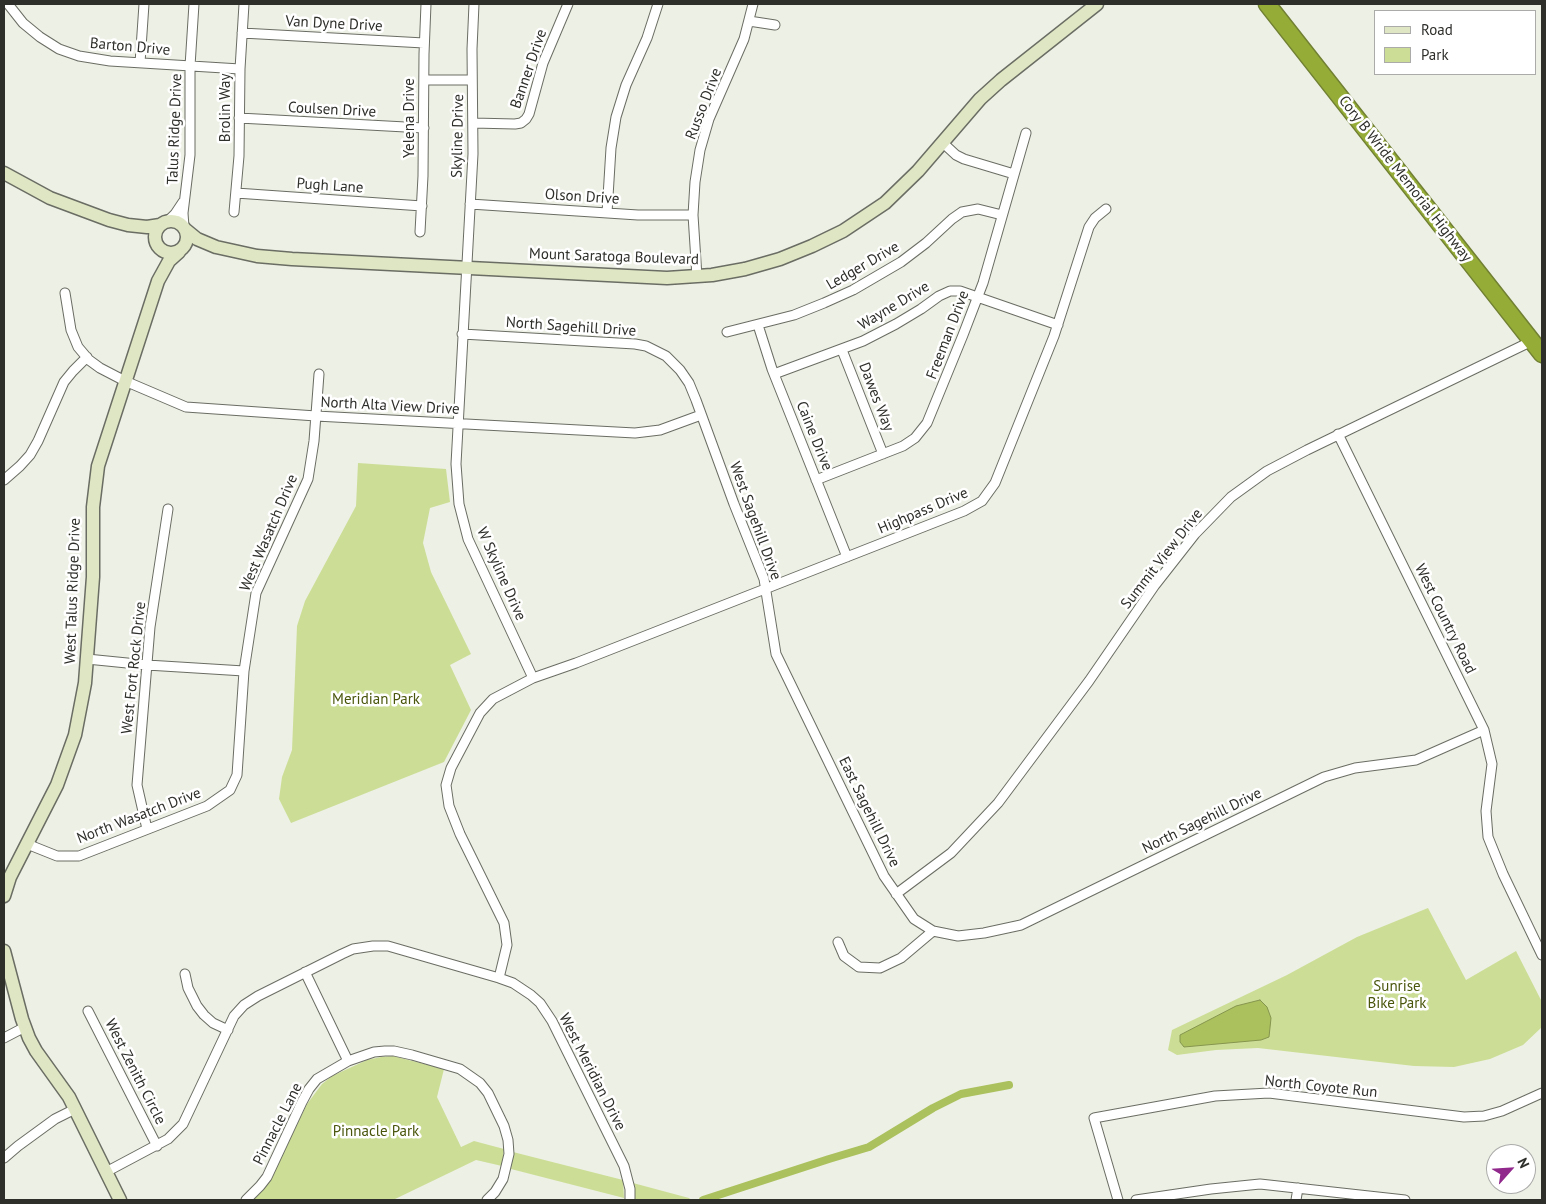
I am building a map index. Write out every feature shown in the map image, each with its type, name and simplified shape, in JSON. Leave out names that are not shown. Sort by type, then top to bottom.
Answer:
[{"type":"highway","name":"Cory B Wride Memorial Highway","points":[[1268,4],[1542,354]]},
{"type":"street","name":"Barton Drive","points":[[8,4],[31,30],[59,49],[90,59],[240,69]]},
{"type":"street","points":[[140,63],[144,4]]},
{"type":"street","name":"Talus Ridge Drive","points":[[185,228],[183,217],[190,155],[190,66],[194,4]]},
{"type":"street","name":"Brolin Way","points":[[234,212],[239,156],[240,69],[244,4]]},
{"type":"street","name":"Yelena Drive","points":[[420,232],[426,4]]},
{"type":"street","name":"Skyline Drive","points":[[466,268],[473,123],[474,4]]},
{"type":"street","name":"Banner Drive","points":[[473,123],[515,124],[521,123],[526,119],[543,63],[568,4]]},
{"type":"street","points":[[607,213],[611,148],[616,117],[630,74],[647,38],[658,4]]},
{"type":"street","name":"Russo Drive","points":[[697,277],[693,215],[697,166],[704,134],[739,54],[753,4]]},
{"type":"street","name":"Mount Saratoga Boulevard","points":[[181,250],[192,246],[275,258],[667,278],[697,277],[736,271],[780,259],[812,246],[843,231],[871,212],[897,192],[918,171],[980,99],[1000,80],[1097,4]]},
{"type":"street","points":[[749,21],[775,25]]},
{"type":"street","name":"Van Dyne Drive","points":[[242,33],[424,43]]},
{"type":"street","points":[[424,80],[472,80]]},
{"type":"street","name":"Coulsen Drive","points":[[239,118],[424,128]]},
{"type":"street","name":"Freeman Drive","points":[[816,480],[909,442],[920,433],[927,423],[978,297],[1026,133]]},
{"type":"street","points":[[943,143],[964,159],[1014,174]]},
{"type":"street","points":[[4,173],[34,190],[109,220],[147,227],[179,222],[185,228],[188,238],[181,250],[167,253],[148,235],[128,225]]},
{"type":"street","name":"Pugh Lane","points":[[236,193],[422,206]]},
{"type":"street","name":"Talus Ridge Drive","points":[[164,223],[179,209],[186,194]]},
{"type":"street","name":"Olson Drive","points":[[470,204],[607,213],[693,215]]},
{"type":"street","name":"Ledger Drive","points":[[727,332],[809,310],[865,284],[914,252],[962,212],[978,209],[1002,215]]},
{"type":"street","name":"Highpass Drive","points":[[499,978],[506,954],[504,923],[460,834],[449,806],[446,785],[452,768],[480,713],[493,699],[533,678],[576,663],[970,508],[987,495],[995,483],[1058,325],[1089,226],[1098,214],[1106,209]]},
{"type":"street","points":[[158,245],[156,231],[164,223]]},
{"type":"street","name":"Mount Saratoga Boulevard","points":[[185,228],[197,239],[216,248]]},
{"type":"street","name":"West Talus Ridge Drive","points":[[4,896],[10,877],[57,785],[70,752],[83,700],[93,590],[93,506],[96,480],[102,451],[158,281],[161,259],[158,245]]},
{"type":"street","name":"West Talus Ridge Drive","points":[[158,281],[169,261],[181,250]]},
{"type":"street","name":"W Skyline Drive","points":[[466,268],[457,423],[456,474],[459,504],[468,539],[533,678]]},
{"type":"street","name":"Wayne Drive","points":[[774,374],[842,350],[896,324],[946,292],[960,291],[1058,325]]},
{"type":"street","points":[[4,480],[30,455],[64,382],[86,357],[70,330],[65,294]]},
{"type":"street","name":"Caine Drive","points":[[758,325],[774,374],[847,557]]},
{"type":"street","name":"North Sagehill Drive","points":[[462,334],[579,340],[646,346],[666,356],[680,370],[689,383],[701,415]]},
{"type":"street","name":"Summit View Drive","points":[[896,894],[951,853],[998,803],[1089,681],[1155,585],[1195,534],[1230,497],[1267,471],[1338,434],[1532,340]]},
{"type":"street","name":"Dawes Way","points":[[842,350],[883,454]]},
{"type":"street","name":"North Alta View Drive","points":[[86,357],[100,368],[125,381],[186,406],[316,416],[635,433],[660,430],[701,415]]},
{"type":"street","name":"West Wasatch Drive","points":[[230,790],[237,775],[244,671],[256,593],[308,479],[314,441],[319,374]]},
{"type":"street","name":"West Sagehill Drive","points":[[701,415],[761,572],[766,589],[776,654],[795,694]]},
{"type":"street","name":"West Country Road","points":[[1338,434],[1484,730],[1492,764],[1486,811],[1488,837],[1503,874],[1542,955]]},
{"type":"street","name":"West Fort Rock Drive","points":[[147,829],[137,785],[150,627],[168,509]]},
{"type":"street","points":[[87,659],[244,671]]},
{"type":"street","name":"East Sagehill Drive","points":[[795,694],[884,876],[914,919],[933,931]]},
{"type":"street","name":"North Sagehill Drive","points":[[933,931],[958,936],[984,933],[1021,925],[1324,777],[1355,768],[1416,760],[1484,730]]},
{"type":"street","name":"North Wasatch Drive","points":[[27,844],[57,856],[78,856],[207,806],[230,790]]},
{"type":"street","points":[[838,942],[844,956],[859,967],[880,968],[901,958],[933,931]]},
{"type":"street","name":"West Meridian Drive","points":[[106,1172],[157,1146],[168,1139],[183,1124],[234,1016],[244,1005],[258,996],[353,949],[388,946],[499,978],[513,984],[540,1003],[552,1021],[624,1166],[630,1200]]},
{"type":"street","points":[[4,951],[25,1027],[36,1051],[59,1082],[75,1109],[120,1200]]},
{"type":"street","points":[[305,972],[348,1061]]},
{"type":"street","points":[[185,974],[188,988],[197,1006],[213,1023],[228,1030]]},
{"type":"street","name":"West Zenith Circle","points":[[88,1011],[157,1146]]},
{"type":"street","points":[[4,1038],[25,1027]]},
{"type":"street","name":"Pinnacle Lane","points":[[246,1200],[267,1177],[309,1089],[317,1079],[348,1061],[374,1052],[394,1051],[460,1069],[480,1083],[488,1093],[504,1126],[509,1154],[502,1179],[495,1192],[487,1200]]},
{"type":"street","name":"North Coyote Run","points":[[1118,1200],[1094,1118],[1215,1096],[1269,1093],[1464,1116],[1484,1116],[1502,1111],[1542,1093]]},
{"type":"street","points":[[4,1158],[55,1119],[75,1109]]},
{"type":"street","points":[[1136,1200],[1260,1184],[1405,1200]]},
{"type":"street","points":[[1296,1200],[1298,1188]]},
{"type":"green space","name":"Meridian Park","points":[[358,463],[446,469],[450,502],[430,508],[423,543],[431,572],[471,654],[450,665],[471,710],[444,762],[291,823],[279,799],[282,777],[292,750],[297,626],[305,601],[356,506]]},
{"type":"green space","name":"Sunrise Bike Park","points":[[1428,908],[1466,980],[1516,951],[1542,1002],[1542,1027],[1523,1045],[1490,1059],[1454,1067],[1414,1066],[1258,1048],[1216,1050],[1177,1055],[1168,1050],[1172,1030],[1287,975],[1357,937]]},
{"type":"green space","name":"Pinnacle Park","points":[[393,1056],[444,1069],[437,1097],[461,1147],[474,1141],[504,1149],[502,1166],[476,1160],[393,1200],[251,1200],[274,1172],[307,1104],[322,1084],[332,1076],[367,1060]]},
{"type":"green space","points":[[513,1152],[623,1180],[624,1198],[511,1169]]},
{"type":"green space","points":[[633,1183],[689,1198],[691,1200],[633,1200]]},
{"type":"shaded area","points":[[1260,1000],[1267,1007],[1271,1018],[1269,1037],[1261,1040],[1184,1047],[1180,1042],[1180,1035],[1236,1006]]},
{"type":"waterway","points":[[703,1200],[869,1147],[933,1108],[961,1094],[1009,1085]]}]
